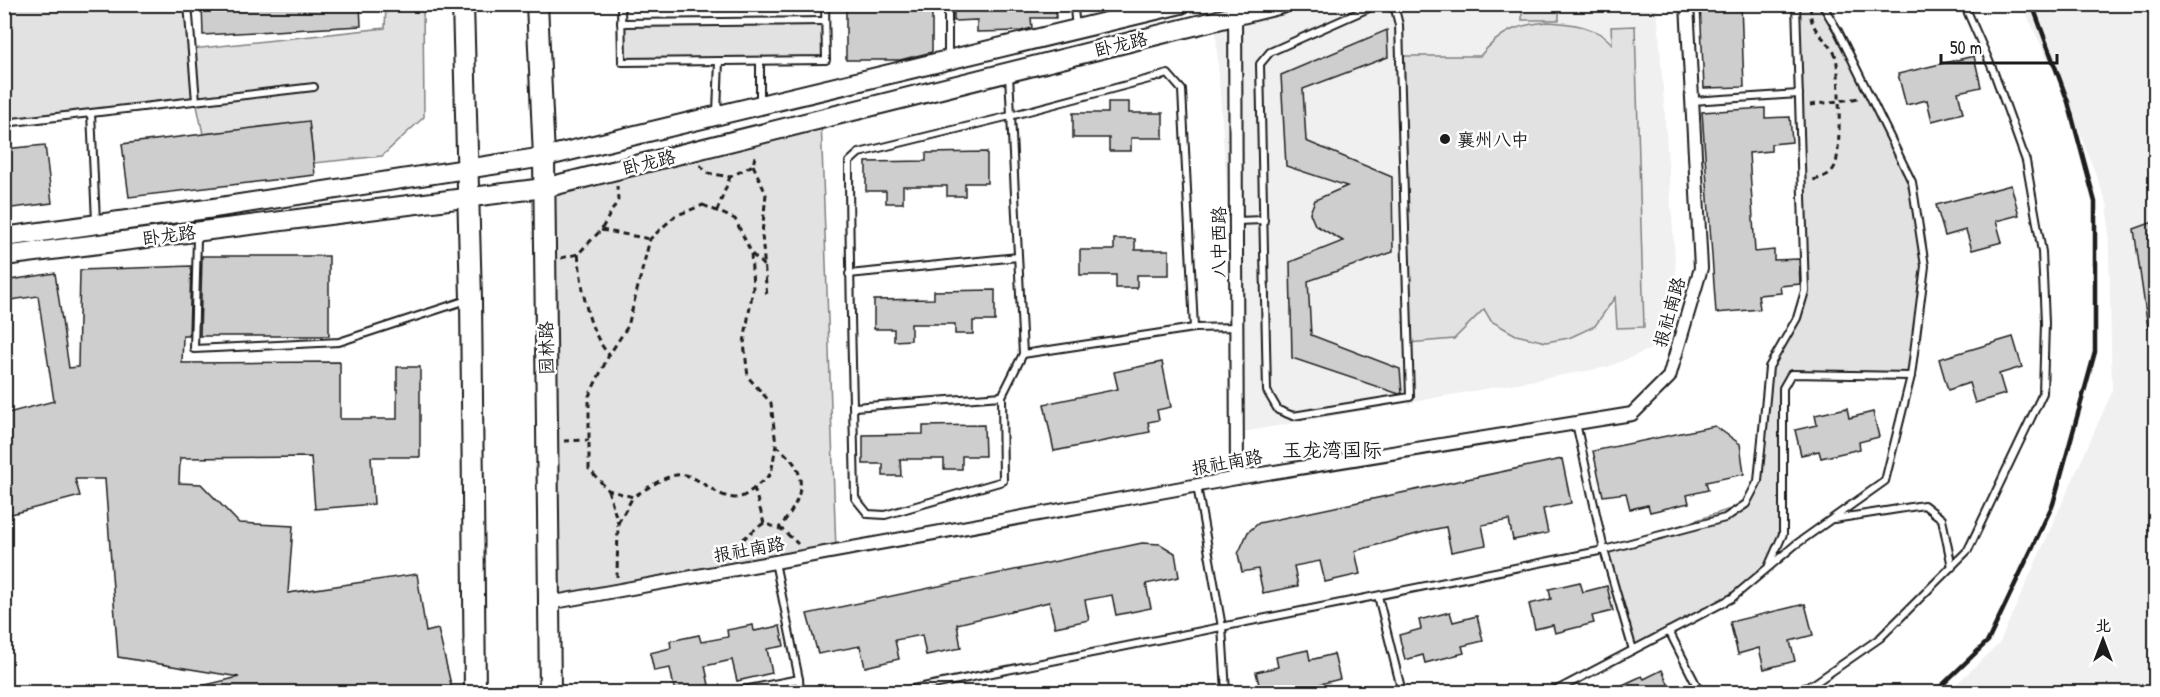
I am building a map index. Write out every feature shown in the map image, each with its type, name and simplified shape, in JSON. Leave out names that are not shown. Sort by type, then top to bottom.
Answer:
[{"type":"main road","points":[[463,4],[471,299],[475,693]]},
{"type":"main road","name":"园林路","points":[[537,4],[544,157],[550,693]]},
{"type":"main road","name":"卧龙路","points":[[4,237],[544,157],[1181,4]]},
{"type":"main road","name":"卧龙路","points":[[4,256],[544,188],[1008,72],[1235,10],[1282,4]]},
{"type":"street","name":"报社南路","points":[[549,603],[1237,478],[1632,414],[1669,377],[1701,268],[1688,4]]},
{"type":"street","name":"八中西路","points":[[1235,10],[1237,478]]},
{"type":"lane","points":[[188,4],[196,101]]},
{"type":"lane","points":[[621,4],[622,62],[826,60],[825,4]]},
{"type":"lane","points":[[948,4],[948,61]]},
{"type":"lane","points":[[1076,30],[1074,9],[1086,4]]},
{"type":"lane","points":[[1378,4],[1270,52],[1260,64],[1267,391],[1278,410],[1293,416],[1410,397],[1399,25],[1395,9],[1382,4]]},
{"type":"lane","points":[[898,693],[1604,550],[1725,518],[1746,504],[1758,482],[1769,367],[1797,318],[1805,291],[1796,4]]},
{"type":"lane","points":[[1553,693],[1732,598],[1767,568],[1885,481],[1911,376],[1925,266],[1912,182],[1838,31],[1821,4]]},
{"type":"lane","points":[[1795,693],[1815,683],[1880,638],[1968,550],[2043,393],[2045,323],[2042,252],[2026,161],[1993,70],[1964,4]]},
{"type":"lane","points":[[621,23],[825,21]]},
{"type":"lane","points":[[717,114],[719,61]]},
{"type":"lane","points":[[760,61],[760,105]]},
{"type":"lane","points":[[1008,72],[1010,116],[1023,354],[1002,396],[1004,481],[885,515],[868,514],[855,498],[849,274],[849,162],[859,153],[1010,116],[1168,74],[1182,90],[1194,328]]},
{"type":"lane","points":[[4,123],[314,87]]},
{"type":"lane","points":[[1692,101],[1799,94]]},
{"type":"lane","points":[[91,113],[96,225]]},
{"type":"lane","points":[[1236,221],[1264,220]]},
{"type":"lane","points":[[197,238],[194,349],[339,342],[471,299]]},
{"type":"lane","points":[[849,274],[1018,256]]},
{"type":"lane","points":[[1023,354],[1194,328],[1237,327]]},
{"type":"lane","points":[[1767,568],[1783,534],[1783,388],[1791,374],[1911,376]]},
{"type":"lane","points":[[854,407],[1002,396]]},
{"type":"lane","points":[[1576,423],[1604,550],[1633,650]]},
{"type":"lane","points":[[1197,486],[1222,627],[1226,693]]},
{"type":"lane","points":[[1831,520],[1924,505],[1942,519],[1952,567]]},
{"type":"lane","points":[[775,562],[800,693]]},
{"type":"lane","points":[[1378,596],[1401,693]]},
{"type":"lane","points":[[1669,631],[1700,693]]},
{"type":"lane","points":[[732,693],[799,680]]},
{"type":"path","points":[[1802,182],[1823,178],[1835,166],[1840,140],[1836,56],[1811,21],[1810,6],[1821,4]]},
{"type":"path","points":[[1799,107],[1871,96]]},
{"type":"path","points":[[760,134],[753,165],[766,194],[762,234],[767,298]]},
{"type":"path","points":[[690,152],[707,173],[730,177],[753,165]]},
{"type":"path","points":[[545,262],[578,254],[601,230],[618,200],[616,170]]},
{"type":"path","points":[[717,211],[730,177]]},
{"type":"path","points":[[617,591],[618,523],[608,490],[589,469],[589,396],[609,355],[628,326],[650,239],[675,216],[703,205],[735,219],[750,252],[753,288],[744,343],[748,378],[771,403],[776,444],[771,474],[743,497],[728,498],[703,483],[683,475],[663,479],[633,497],[618,523]]},
{"type":"path","points":[[601,230],[650,239]]},
{"type":"path","points":[[750,252],[765,266]]},
{"type":"path","points":[[578,254],[586,309],[599,343],[609,355]]},
{"type":"path","points":[[547,442],[589,440]]},
{"type":"path","points":[[776,444],[794,464],[801,487],[794,511],[779,528]]},
{"type":"path","points":[[754,488],[764,523]]},
{"type":"path","points":[[608,490],[633,497]]},
{"type":"path","points":[[764,523],[783,530],[810,556]]},
{"type":"path","points":[[723,572],[734,550],[748,534],[764,523]]},
{"type":"shaded area","points":[[4,5],[188,5],[192,49],[385,28],[386,5],[423,5],[424,117],[382,156],[314,163],[309,122],[203,134],[196,101],[5,123]]},
{"type":"shaded area","name":"襄州八中","points":[[1214,5],[1657,5],[1676,273],[1653,348],[1608,367],[1243,432]]},
{"type":"shaded area","points":[[1522,5],[1559,5],[1559,20],[1522,20]]},
{"type":"shaded area","points":[[1796,5],[1822,5],[1912,182],[1925,266],[1911,376],[1791,374],[1783,388],[1783,534],[1767,569],[1732,598],[1633,650],[1604,550],[1746,504],[1758,482],[1769,367],[1797,318],[1805,291]]},
{"type":"shaded area","points":[[2022,5],[2155,5],[2155,692],[1948,692],[1999,644],[2112,392],[2108,206],[2068,102]]},
{"type":"shaded area","points":[[825,21],[826,60],[622,62],[621,23]]},
{"type":"shaded area","points":[[1548,22],[1591,29],[1612,44],[1611,27],[1635,26],[1644,327],[1617,328],[1615,297],[1595,326],[1569,338],[1546,342],[1516,335],[1491,321],[1484,309],[1454,339],[1408,343],[1400,56],[1480,56],[1502,35],[1518,27]]},
{"type":"shaded area","points":[[821,119],[836,551],[549,603],[544,188]]},
{"type":"building","points":[[202,4],[360,4],[361,26],[203,35]]},
{"type":"building","points":[[846,4],[932,4],[932,52],[900,60],[846,60]]},
{"type":"building","points":[[954,4],[1055,4],[1056,18],[1031,18],[1032,28],[1021,31],[977,32],[977,20],[954,21]]},
{"type":"building","points":[[1700,4],[1741,4],[1744,87],[1704,88]]},
{"type":"building","points":[[1387,30],[1388,57],[1303,89],[1306,141],[1392,177],[1393,252],[1308,281],[1311,335],[1400,369],[1402,393],[1399,394],[1292,358],[1290,262],[1343,241],[1315,225],[1310,213],[1315,200],[1347,186],[1286,166],[1281,75]]},
{"type":"building","points":[[1974,56],[1981,87],[1958,92],[1963,113],[1932,121],[1927,100],[1906,105],[1898,74]]},
{"type":"building","points":[[1108,102],[1129,102],[1129,113],[1163,113],[1163,138],[1131,138],[1131,151],[1109,151],[1109,138],[1073,138],[1073,113],[1108,113]]},
{"type":"building","points":[[1765,108],[1765,118],[1790,117],[1792,142],[1771,144],[1771,151],[1749,153],[1755,252],[1774,250],[1774,260],[1799,259],[1800,284],[1780,286],[1781,293],[1758,295],[1760,309],[1716,313],[1702,112]]},
{"type":"building","points":[[309,121],[315,175],[129,197],[122,144]]},
{"type":"building","points":[[45,145],[52,203],[4,209],[4,149]]},
{"type":"building","points":[[987,152],[987,183],[965,183],[965,196],[947,196],[947,186],[903,186],[903,203],[886,203],[886,191],[866,191],[866,162],[926,161],[926,153]]},
{"type":"building","points":[[2011,185],[2019,215],[1996,221],[2002,242],[1972,250],[1966,230],[1945,236],[1936,205]]},
{"type":"building","points":[[2156,221],[2156,328],[2148,328],[2134,229]]},
{"type":"building","points":[[1114,239],[1135,239],[1135,250],[1169,250],[1169,275],[1137,275],[1137,288],[1116,288],[1116,275],[1080,275],[1080,250],[1114,250]]},
{"type":"building","points":[[202,256],[329,256],[329,336],[200,336]]},
{"type":"building","points":[[191,266],[189,336],[183,336],[182,363],[340,362],[340,419],[397,419],[397,367],[420,367],[420,457],[371,457],[374,504],[315,509],[311,457],[180,458],[179,483],[201,484],[239,523],[293,526],[288,593],[417,574],[426,632],[438,629],[453,693],[193,693],[193,688],[239,677],[118,657],[105,479],[75,479],[80,496],[4,516],[4,414],[54,401],[38,296],[4,301],[4,281],[55,273],[69,368],[78,367],[80,270]]},
{"type":"building","points":[[995,290],[995,321],[973,321],[973,334],[955,334],[955,324],[911,324],[911,340],[894,341],[894,329],[874,329],[874,300],[934,299],[934,291]]},
{"type":"building","points":[[2013,337],[2022,367],[1999,374],[2005,394],[1975,403],[1969,383],[1948,390],[1939,359]]},
{"type":"building","points":[[1162,362],[1171,407],[1157,410],[1159,420],[1148,422],[1150,432],[1054,451],[1044,404],[1118,389],[1114,372]]},
{"type":"building","points":[[1847,408],[1849,418],[1873,412],[1879,437],[1859,442],[1860,449],[1821,458],[1819,451],[1801,455],[1795,430],[1817,425],[1815,415]]},
{"type":"building","points":[[984,425],[985,456],[962,456],[962,469],[944,469],[944,459],[900,459],[901,476],[883,476],[883,464],[863,464],[863,435],[923,434],[923,426]]},
{"type":"building","points":[[1715,426],[1740,444],[1744,474],[1706,482],[1708,490],[1687,495],[1689,503],[1650,512],[1648,505],[1630,509],[1626,493],[1603,496],[1593,451]]},
{"type":"building","points":[[1562,459],[1571,503],[1543,509],[1548,533],[1513,540],[1509,520],[1482,525],[1486,545],[1451,552],[1446,527],[1431,530],[1355,551],[1360,574],[1325,582],[1320,561],[1294,566],[1298,586],[1263,593],[1258,569],[1242,572],[1238,554],[1248,532],[1259,523]]},
{"type":"building","points":[[1142,543],[1160,544],[1175,553],[1179,577],[1146,584],[1151,608],[1116,615],[1112,595],[1085,600],[1089,620],[1055,627],[1049,602],[957,624],[961,648],[926,655],[922,635],[895,640],[899,659],[865,667],[860,646],[818,654],[807,614]]},
{"type":"building","points":[[1580,582],[1583,592],[1607,586],[1613,611],[1592,616],[1594,623],[1555,633],[1553,625],[1535,629],[1529,604],[1551,599],[1549,589]]},
{"type":"building","points":[[1805,604],[1813,635],[1790,641],[1795,661],[1764,669],[1759,648],[1738,654],[1730,622]]},
{"type":"building","points":[[1450,612],[1453,622],[1477,616],[1483,641],[1462,646],[1464,653],[1425,663],[1423,655],[1405,660],[1399,635],[1421,629],[1419,620]]},
{"type":"building","points":[[753,625],[754,631],[780,626],[784,646],[767,649],[772,673],[737,681],[732,660],[705,666],[709,685],[675,692],[670,668],[654,671],[650,653],[671,648],[670,641],[699,635],[701,642],[728,637],[727,630]]},
{"type":"building","points":[[1308,650],[1310,660],[1334,654],[1340,679],[1320,684],[1322,693],[1261,693],[1256,672],[1278,667],[1276,657]]},
{"type":"building","points":[[1662,670],[1672,693],[1605,693],[1642,676],[1644,679]]},
{"type":"railway","points":[[1935,692],[1988,641],[2053,504],[2095,352],[2095,202],[2068,102],[2032,4]]},
{"type":"place","name":"襄州八中","points":[[1445,139]]},
{"type":"district","name":"玉龙湾国际","points":[[1332,449]]}]
